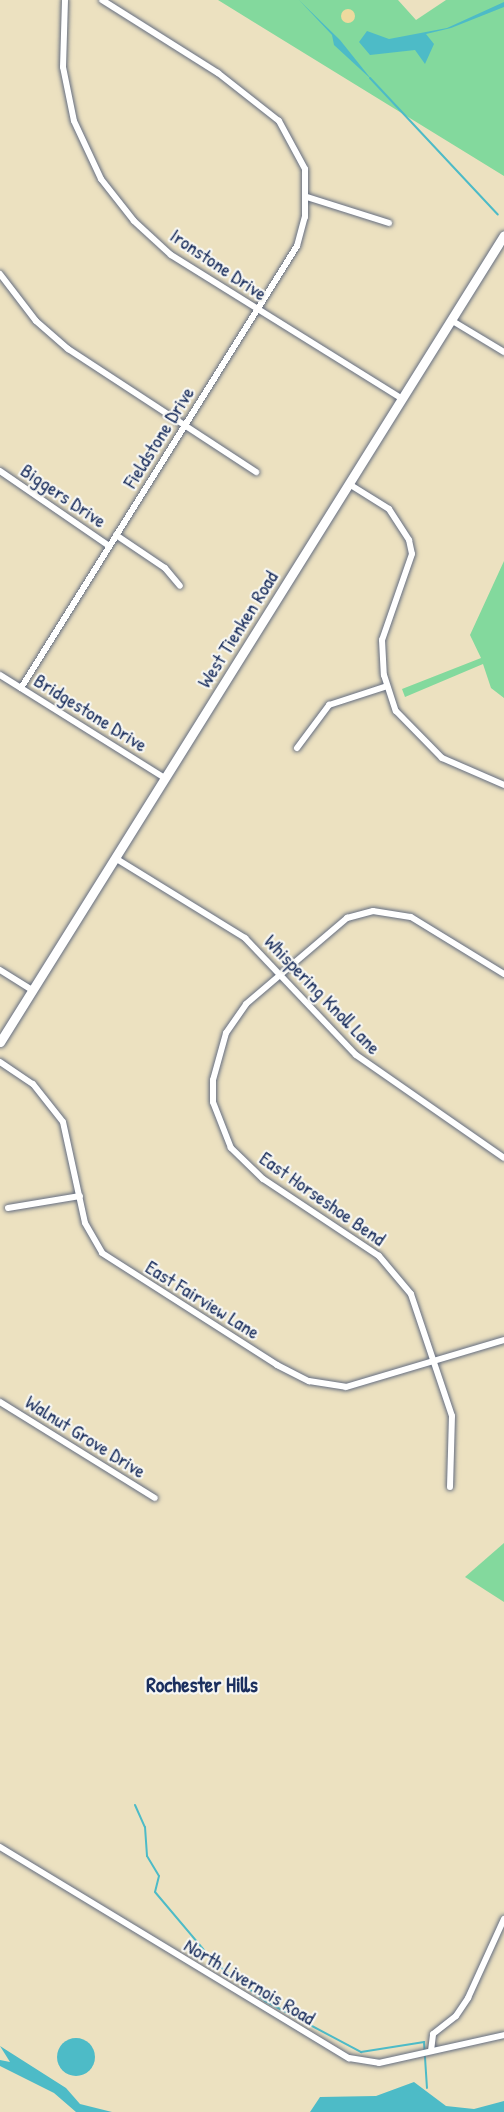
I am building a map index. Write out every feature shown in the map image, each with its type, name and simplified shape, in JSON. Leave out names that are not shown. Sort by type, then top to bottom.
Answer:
[{"type":"street","name":"Ironstone Drive","points":[[65,0],[61,37],[67,91],[74,121],[101,179],[153,240],[257,309],[402,399]]},
{"type":"street","points":[[102,0],[218,73],[279,121],[301,159],[307,197],[389,223]]},
{"type":"street","name":"Fieldstone Drive","points":[[21,688],[297,246],[307,197]]},
{"type":"street","name":"West Tienken Road","points":[[0,1042],[504,235]]},
{"type":"street","points":[[0,274],[36,321],[68,349],[256,472]]},
{"type":"street","points":[[451,320],[504,352]]},
{"type":"street","name":"Biggers Drive","points":[[0,471],[109,546]]},
{"type":"street","points":[[349,484],[389,509],[403,528],[411,554],[384,625],[387,686],[396,711],[423,742],[442,758],[504,785]]},
{"type":"street","points":[[116,535],[158,562],[180,586]]},
{"type":"street","name":"Bridgestone Drive","points":[[0,675],[165,778]]},
{"type":"street","points":[[297,748],[329,705],[387,686]]},
{"type":"street","name":"Whispering Knoll Lane","points":[[115,858],[245,938],[282,973],[370,1067],[504,1158]]},
{"type":"street","name":"East Horseshoe Bend","points":[[450,1487],[454,1431],[436,1361],[411,1294],[396,1274],[352,1235],[264,1179],[221,1131],[213,1102],[215,1062],[234,1020],[282,973],[337,924],[373,911],[411,917],[504,974]]},
{"type":"street","points":[[0,970],[32,990]]},
{"type":"street","name":"East Fairview Lane","points":[[0,1062],[33,1084],[63,1122],[80,1196],[93,1239],[116,1264],[309,1381],[346,1387],[368,1384],[504,1340]]},
{"type":"street","points":[[8,1208],[80,1196]]},
{"type":"street","name":"Walnut Grove Drive","points":[[0,1402],[155,1497]]},
{"type":"street","name":"North Livernois Road","points":[[0,1847],[349,2058],[379,2063],[504,2035]]},
{"type":"street","points":[[431,2051],[433,2034],[456,2016],[468,1998],[504,1919]]},
{"type":"green space","points":[[218,0],[398,0],[416,20],[446,0],[504,0],[504,176]]},
{"type":"green space","points":[[504,561],[504,698],[491,688],[483,664],[405,697],[402,689],[481,658],[470,635]]},
{"type":"green space","points":[[504,1543],[504,1602],[465,1577]]},
{"type":"sand","points":[[348,9],[353,11],[355,16],[353,21],[348,23],[343,21],[341,16],[343,11]]},
{"type":"water","points":[[299,0],[340,40],[372,80],[334,45],[332,35]]},
{"type":"water","points":[[504,2],[504,7],[451,28],[426,34],[434,44],[425,64],[415,50],[370,55],[359,42],[367,31],[389,39],[447,28]]},
{"type":"water","points":[[76,2038],[90,2043],[95,2057],[90,2071],[76,2076],[62,2071],[57,2057],[62,2043]]},
{"type":"water","points":[[0,2046],[66,2088],[80,2104],[112,2112],[76,2112],[54,2093],[0,2066],[0,2060],[10,2062]]},
{"type":"water","points":[[414,2082],[446,2106],[474,2109],[504,2101],[504,2112],[310,2112],[320,2097],[376,2096]]},
{"type":"waterway","points":[[370,78],[498,215]]},
{"type":"waterway","points":[[135,1805],[145,1827],[147,1856],[159,1876],[155,1892],[215,1963],[265,2001],[361,2052],[424,2042],[427,2088]]},
{"type":"district","name":"Rochester Hills","points":[[202,1685]]}]
